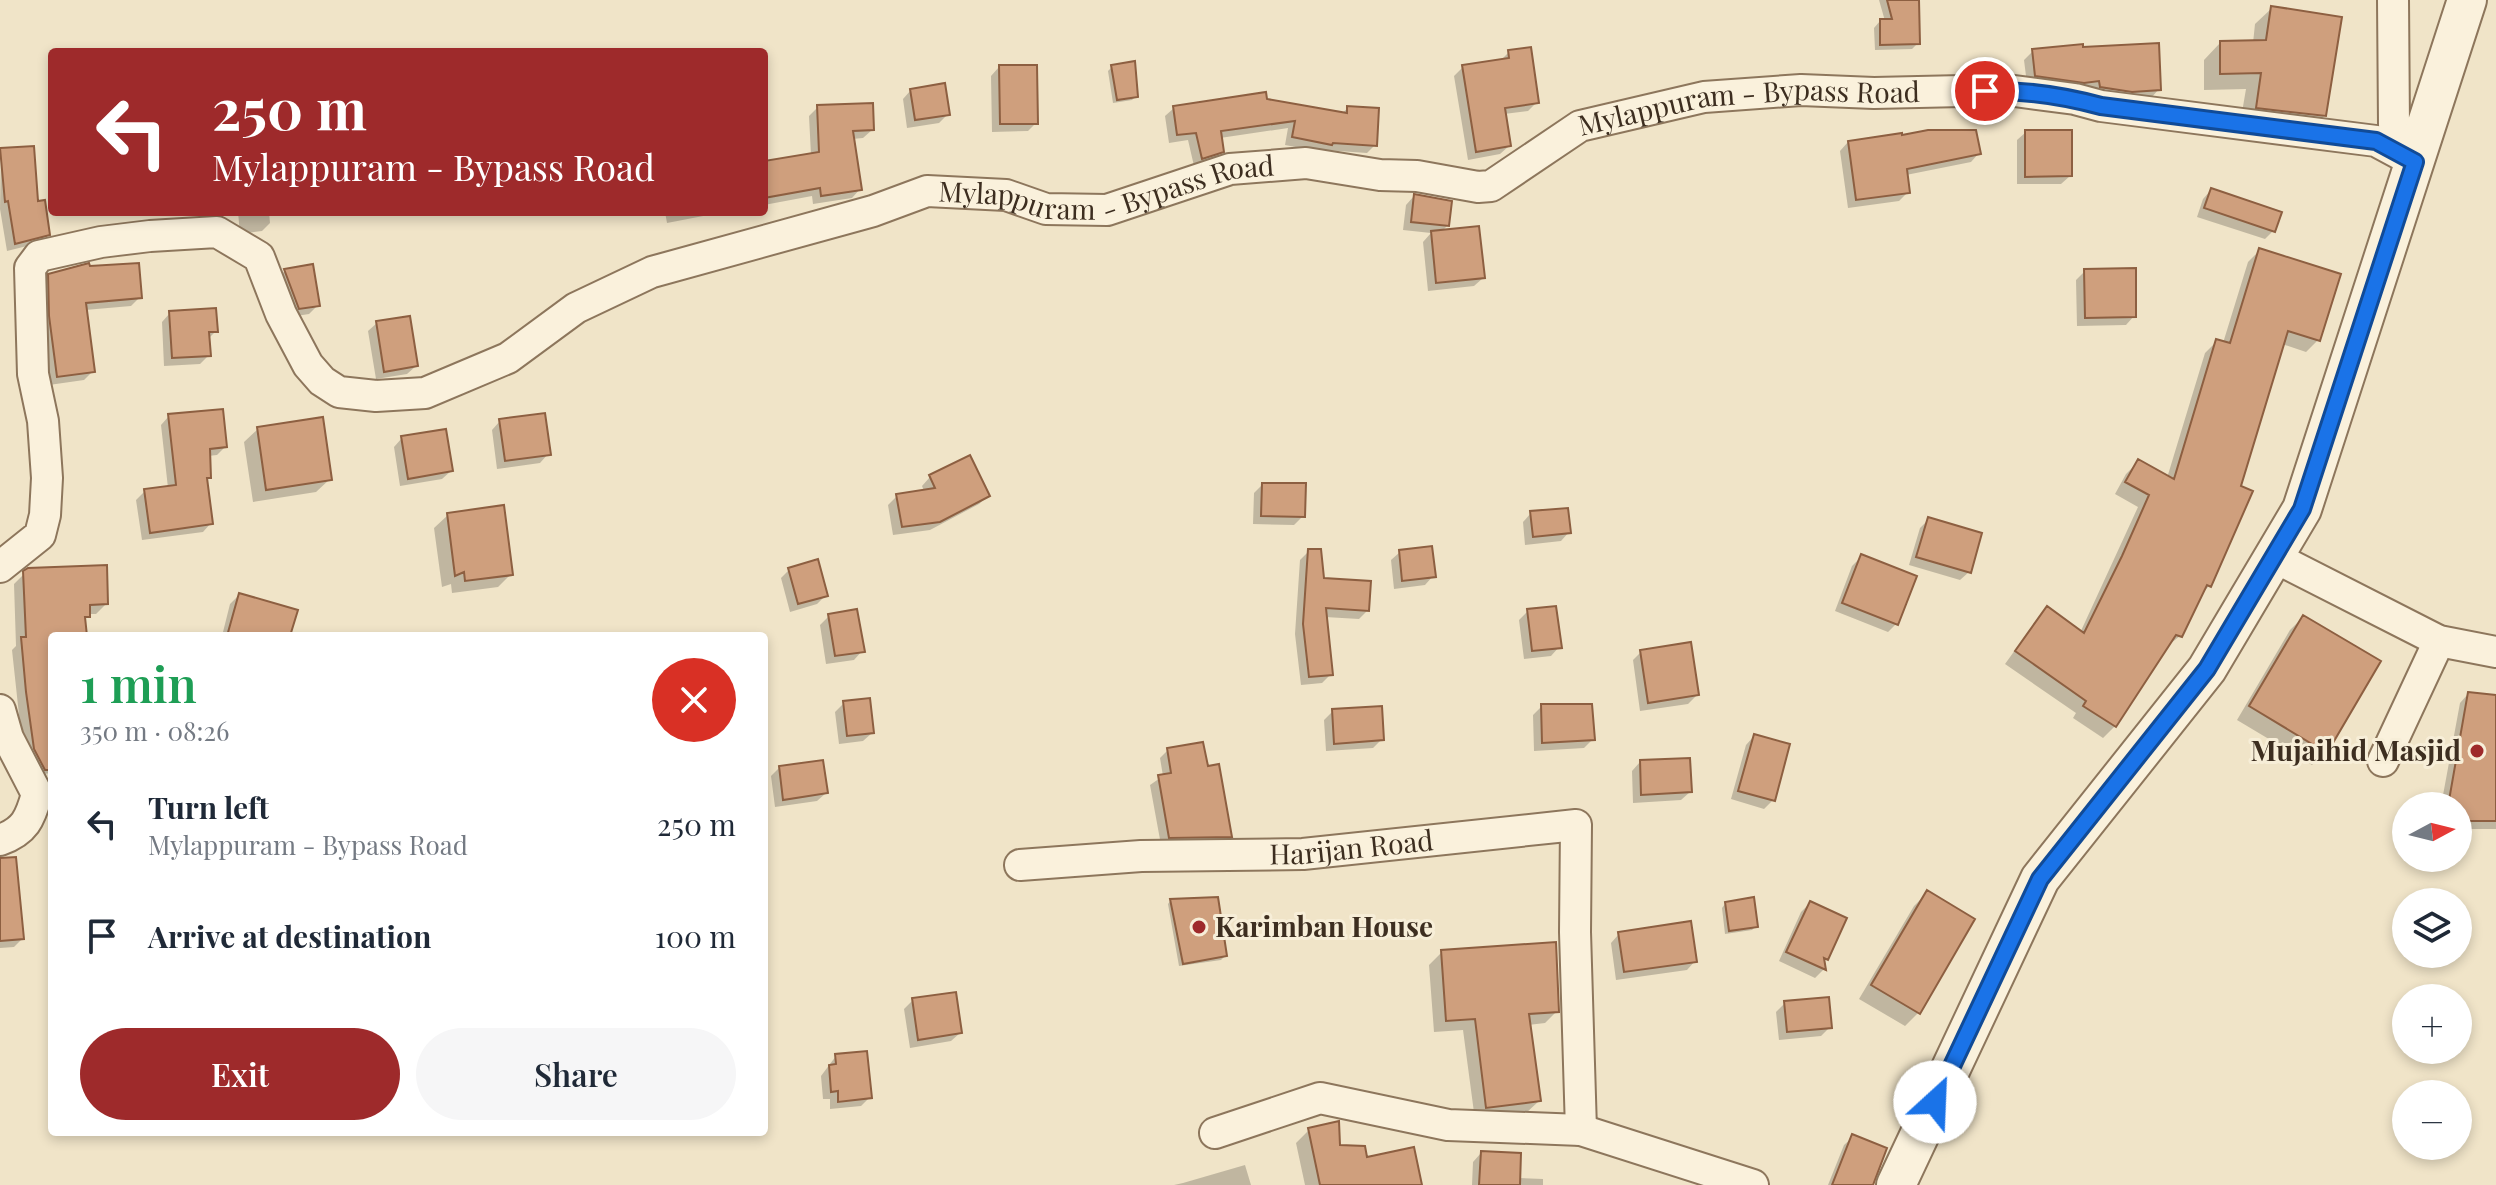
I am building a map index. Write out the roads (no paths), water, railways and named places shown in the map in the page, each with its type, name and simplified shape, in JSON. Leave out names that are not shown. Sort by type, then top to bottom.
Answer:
[{"type":"street","points":[[2393,0],[2394,125],[2418,153]]},
{"type":"street","points":[[1896,1185],[2040,879],[2207,669],[2302,509],[2467,0]]},
{"type":"street","name":"Mylappuram - Bypass Road","points":[[0,567],[40,535],[45,515],[47,478],[43,421],[33,374],[30,268],[39,256],[101,242],[217,232],[259,257],[281,314],[308,365],[322,381],[339,392],[376,396],[425,393],[508,358],[576,308],[652,272],[873,211],[927,191],[1006,195],[1046,209],[1107,210],[1230,169],[1306,163],[1380,175],[1417,176],[1478,187],[1491,186],[1580,126],[1704,97],[1801,90],[1874,93],[2007,90],[2075,99],[2101,106],[2376,141],[2418,153]]},
{"type":"street","points":[[2274,557],[2439,641],[2496,652]]},
{"type":"street","points":[[2383,761],[2439,641]]},
{"type":"street","points":[[0,710],[8,738],[37,794],[31,813],[18,833],[0,840]]},
{"type":"street","name":"Harijan Road","points":[[1020,865],[1141,856],[1303,854],[1576,825],[1575,932],[1581,1130]]},
{"type":"street","points":[[1215,1133],[1320,1098],[1448,1125],[1581,1130],[1753,1185]]},
{"type":"place","name":"Mujaihid Masjid","points":[[2477,751]]},
{"type":"place","name":"Karimban House","points":[[1199,927]]}]
